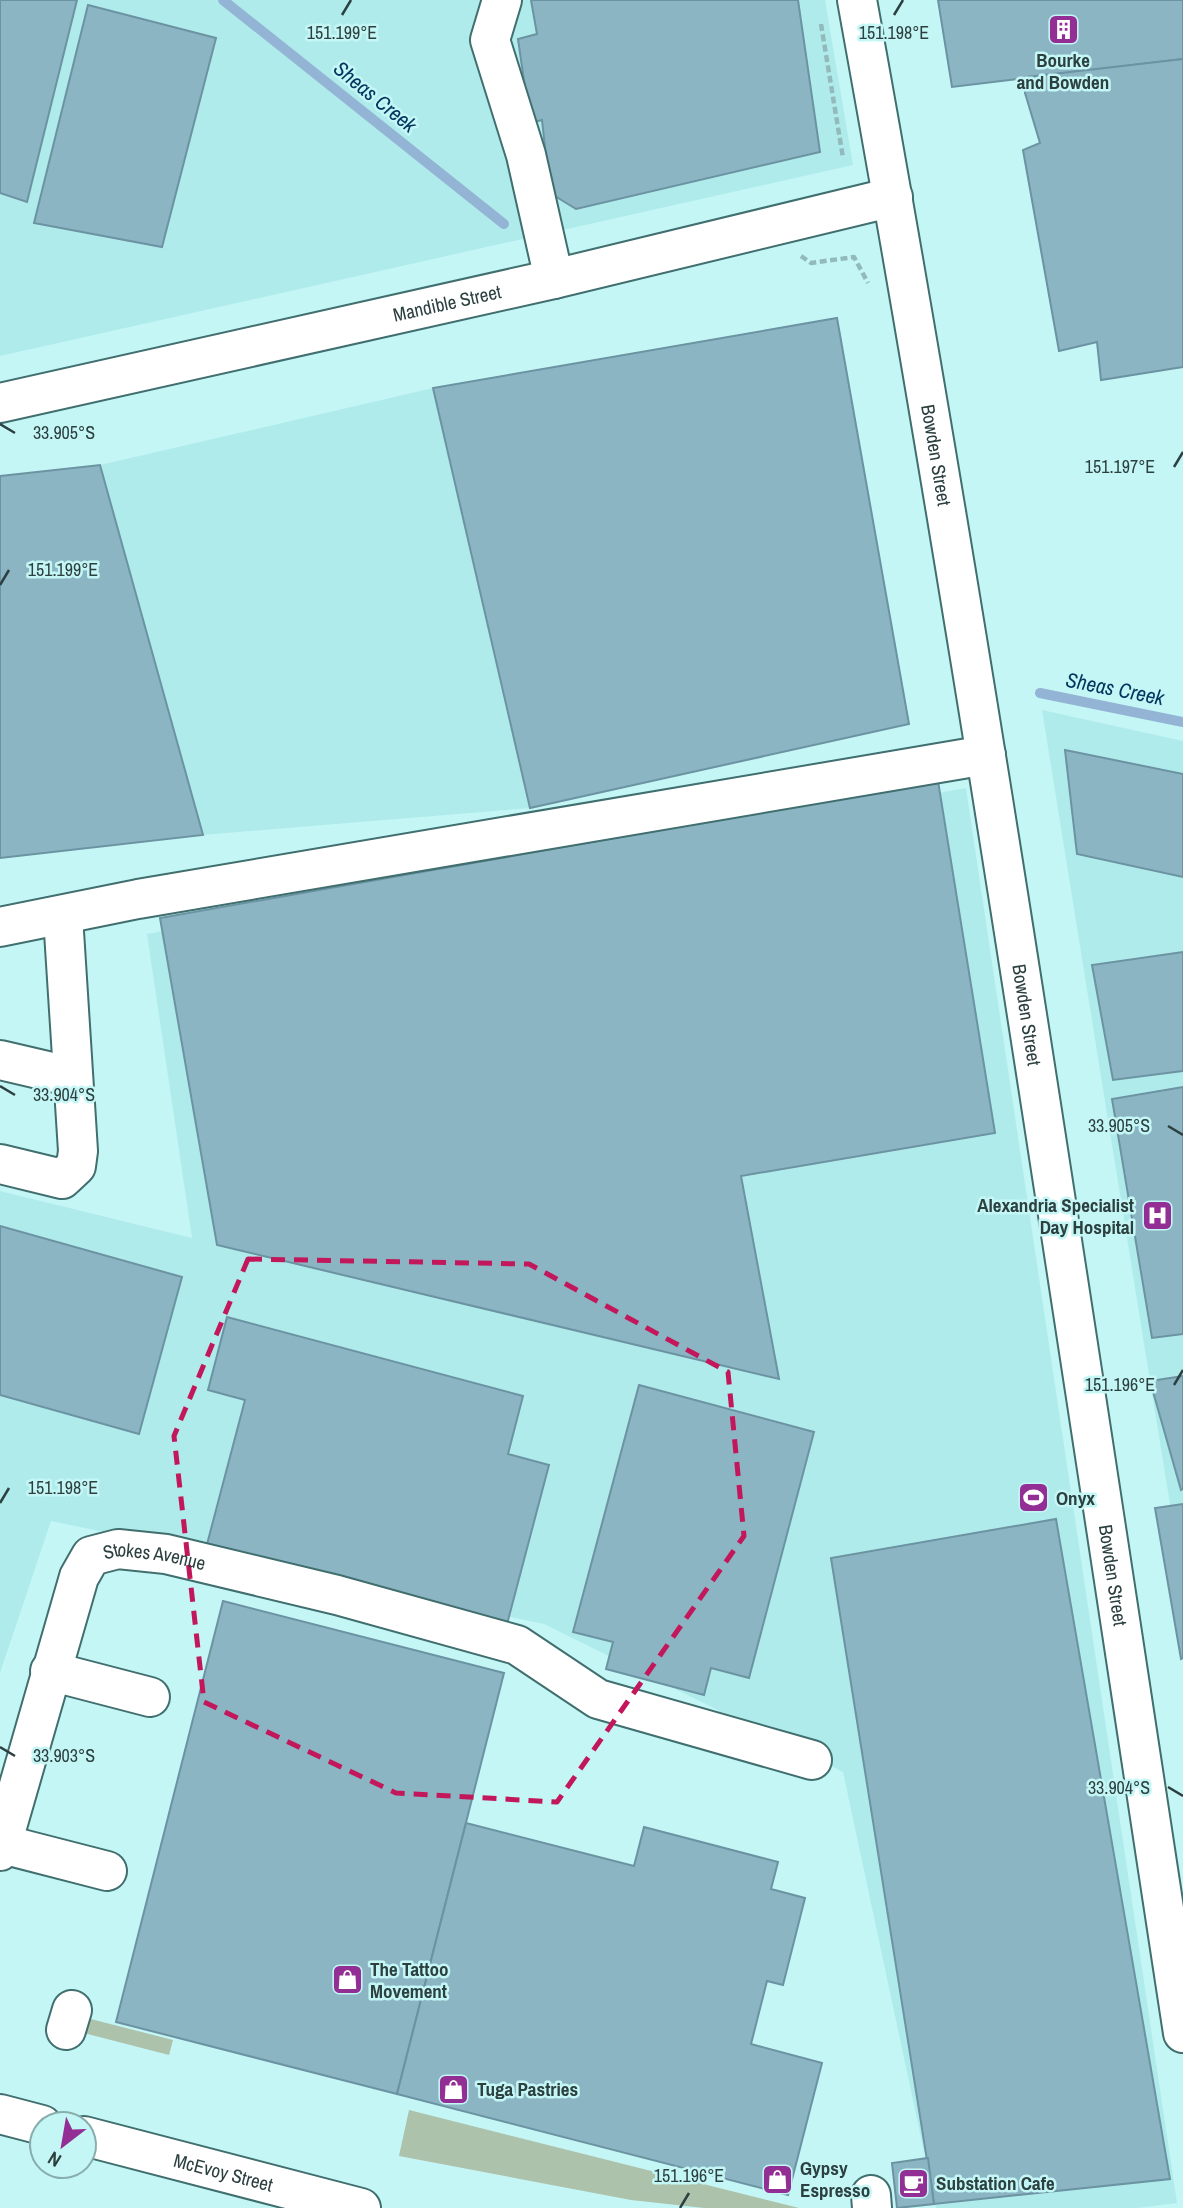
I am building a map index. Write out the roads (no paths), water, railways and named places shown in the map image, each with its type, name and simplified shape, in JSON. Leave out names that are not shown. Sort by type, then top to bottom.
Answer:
[{"type":"street","points":[[502,0],[490,40],[526,155],[554,278]]},
{"type":"street","name":"Bowden Street","points":[[857,0],[893,197],[986,755],[1183,2033]]},
{"type":"street","name":"Mandible Street","points":[[0,403],[554,278],[893,197]]},
{"type":"street","points":[[0,927],[152,897],[986,755]]},
{"type":"street","points":[[0,1164],[62,1179],[76,1166],[78,1150],[63,916]]},
{"type":"street","points":[[0,1060],[73,1077]]},
{"type":"street","name":"Stokes Avenue","points":[[1,1847],[69,1603],[91,1556],[118,1549],[166,1554],[337,1595],[517,1645],[598,1699],[812,1760]]},
{"type":"street","points":[[50,1671],[150,1697]]},
{"type":"street","points":[[1,1847],[107,1871]]},
{"type":"street","points":[[0,2114],[28,2121]]},
{"type":"street","name":"McEvoy Street","points":[[98,2140],[362,2208]]},
{"type":"waterway","name":"Sheas Creek","points":[[223,0],[504,224]]},
{"type":"waterway","name":"Sheas Creek","points":[[1040,693],[1183,722]]},
{"type":"place","name":"Bourke and Bowden","points":[[1063,29]]},
{"type":"place","name":"Alexandria Specialist Day Hospital","points":[[1157,1216]]},
{"type":"place","name":"Onyx","points":[[1033,1498]]},
{"type":"place","name":"The Tattoo Movement","points":[[347,1980]]},
{"type":"place","name":"Tuga Pastries","points":[[454,2089]]},
{"type":"place","name":"Gypsy Espresso","points":[[777,2179]]},
{"type":"place","name":"Substation Cafe","points":[[913,2183]]}]
